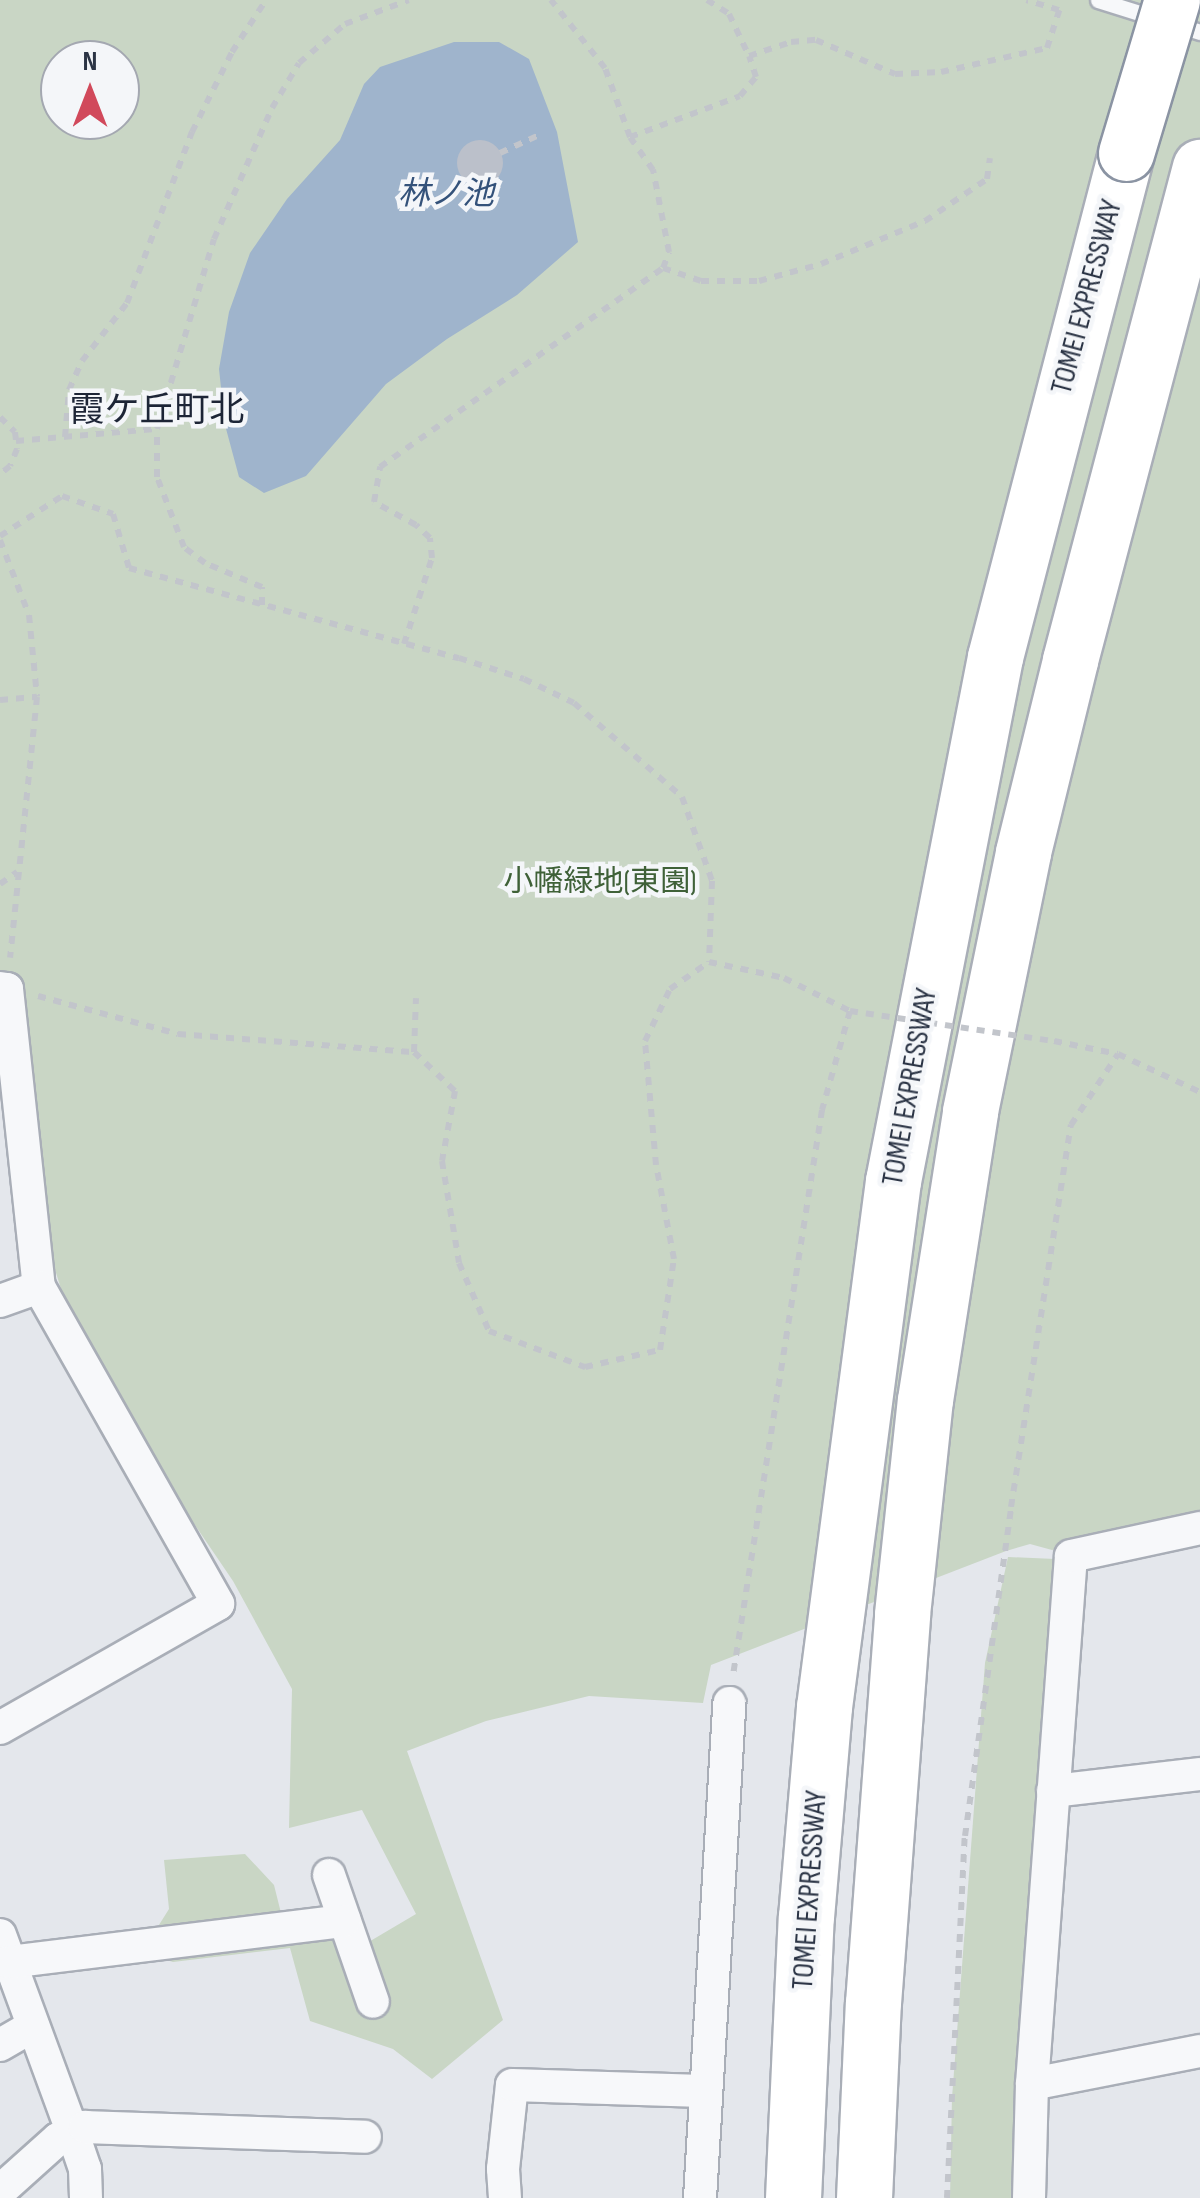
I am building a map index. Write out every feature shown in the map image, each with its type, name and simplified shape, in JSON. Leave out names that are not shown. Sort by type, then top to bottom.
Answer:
[{"type":"highway","name":"TOMEI EXPRESSWAY","points":[[793,2198],[806,1916],[824,1707],[893,1180],[995,657],[1126,153],[1172,0]]},
{"type":"highway","points":[[864,2198],[878,1929],[902,1614],[925,1400],[970,1112],[1024,852],[1070,660],[1198,174]]},
{"type":"street","points":[[0,1728],[218,1604],[39,1287],[4,989]]},
{"type":"street","points":[[0,1301],[39,1287]]},
{"type":"street","points":[[1030,2198],[1032,2084],[1072,1556],[1200,1528]]},
{"type":"street","points":[[700,2198],[703,2091],[729,1703]]},
{"type":"street","points":[[1053,1791],[1200,1774]]},
{"type":"street","points":[[329,1874],[373,2002]]},
{"type":"street","points":[[86,2198],[85,2170],[4,1949],[345,1921]]},
{"type":"street","points":[[0,2046],[33,2026]]},
{"type":"street","points":[[1032,2084],[1200,2052]]},
{"type":"street","points":[[505,2198],[503,2169],[512,2086],[703,2091]]},
{"type":"street","points":[[0,2192],[72,2131],[85,2128],[366,2136]]},
{"type":"lane","points":[[1098,0],[1200,32]]},
{"type":"path","points":[[65,437],[69,390],[82,361],[127,303],[192,132],[232,52],[266,0]]},
{"type":"path","points":[[262,605],[262,588],[205,563],[184,547],[158,478],[158,429],[214,239],[272,108],[300,63],[345,24],[408,0]]},
{"type":"path","points":[[404,644],[432,558],[430,538],[416,524],[374,502],[380,467],[663,268],[669,252],[652,170],[630,137],[605,68],[551,0]]},
{"type":"path","points":[[630,137],[740,96],[756,77],[729,14],[707,0]]},
{"type":"path","points":[[750,56],[791,42],[816,40],[894,74],[940,72],[1047,48],[1059,10],[1026,0]]},
{"type":"path","points":[[500,152],[537,136]]},
{"type":"path","points":[[663,268],[700,281],[759,281],[820,264],[925,220],[987,179],[990,158]]},
{"type":"path","points":[[0,416],[15,432],[16,441],[10,466],[0,474]]},
{"type":"path","points":[[16,441],[158,429]]},
{"type":"path","points":[[709,962],[712,880],[682,797],[574,703],[524,679],[129,568],[113,514],[62,496],[0,538],[28,615],[38,697],[4,989],[178,1034],[414,1052],[455,1091],[442,1161],[458,1263],[489,1332],[585,1367],[660,1350],[674,1259],[656,1165],[645,1040],[670,990],[709,962],[784,978],[850,1011],[1118,1054],[1200,1092]]},
{"type":"path","points":[[0,700],[38,697]]},
{"type":"path","points":[[0,884],[18,872]]},
{"type":"path","points":[[414,1052],[416,998]]},
{"type":"path","points":[[729,1703],[822,1110],[850,1011]]},
{"type":"path","points":[[947,2198],[965,1836],[1011,1507],[1071,1125],[1118,1054]]},
{"type":"green space","name":"小幡緑地(東園)","points":[[0,0],[1200,0],[1200,1511],[1052,1550],[1030,1544],[1006,1551],[711,1665],[703,1703],[589,1696],[486,1721],[407,1751],[503,2020],[432,2079],[393,2049],[310,2021],[290,1948],[173,1962],[142,1952],[169,1909],[164,1860],[245,1854],[274,1885],[286,1933],[342,1928],[350,1953],[416,1914],[362,1810],[289,1828],[292,1689],[233,1581],[116,1409],[77,1340],[47,1244],[0,1018]]},
{"type":"green space","points":[[1008,1557],[1055,1559],[1012,2198],[950,2198],[952,2098],[985,1663]]},
{"type":"water","name":"林ノ池","points":[[454,42],[499,42],[529,59],[557,132],[578,242],[517,295],[386,384],[306,476],[264,493],[239,477],[225,425],[219,369],[229,312],[250,253],[287,199],[340,140],[364,84],[380,67]]},
{"type":"building","points":[[480,140],[496,147],[503,163],[496,179],[480,186],[464,179],[457,163],[464,147]]},
{"type":"district","name":"霞ケ丘町北","points":[[157,411]]}]
